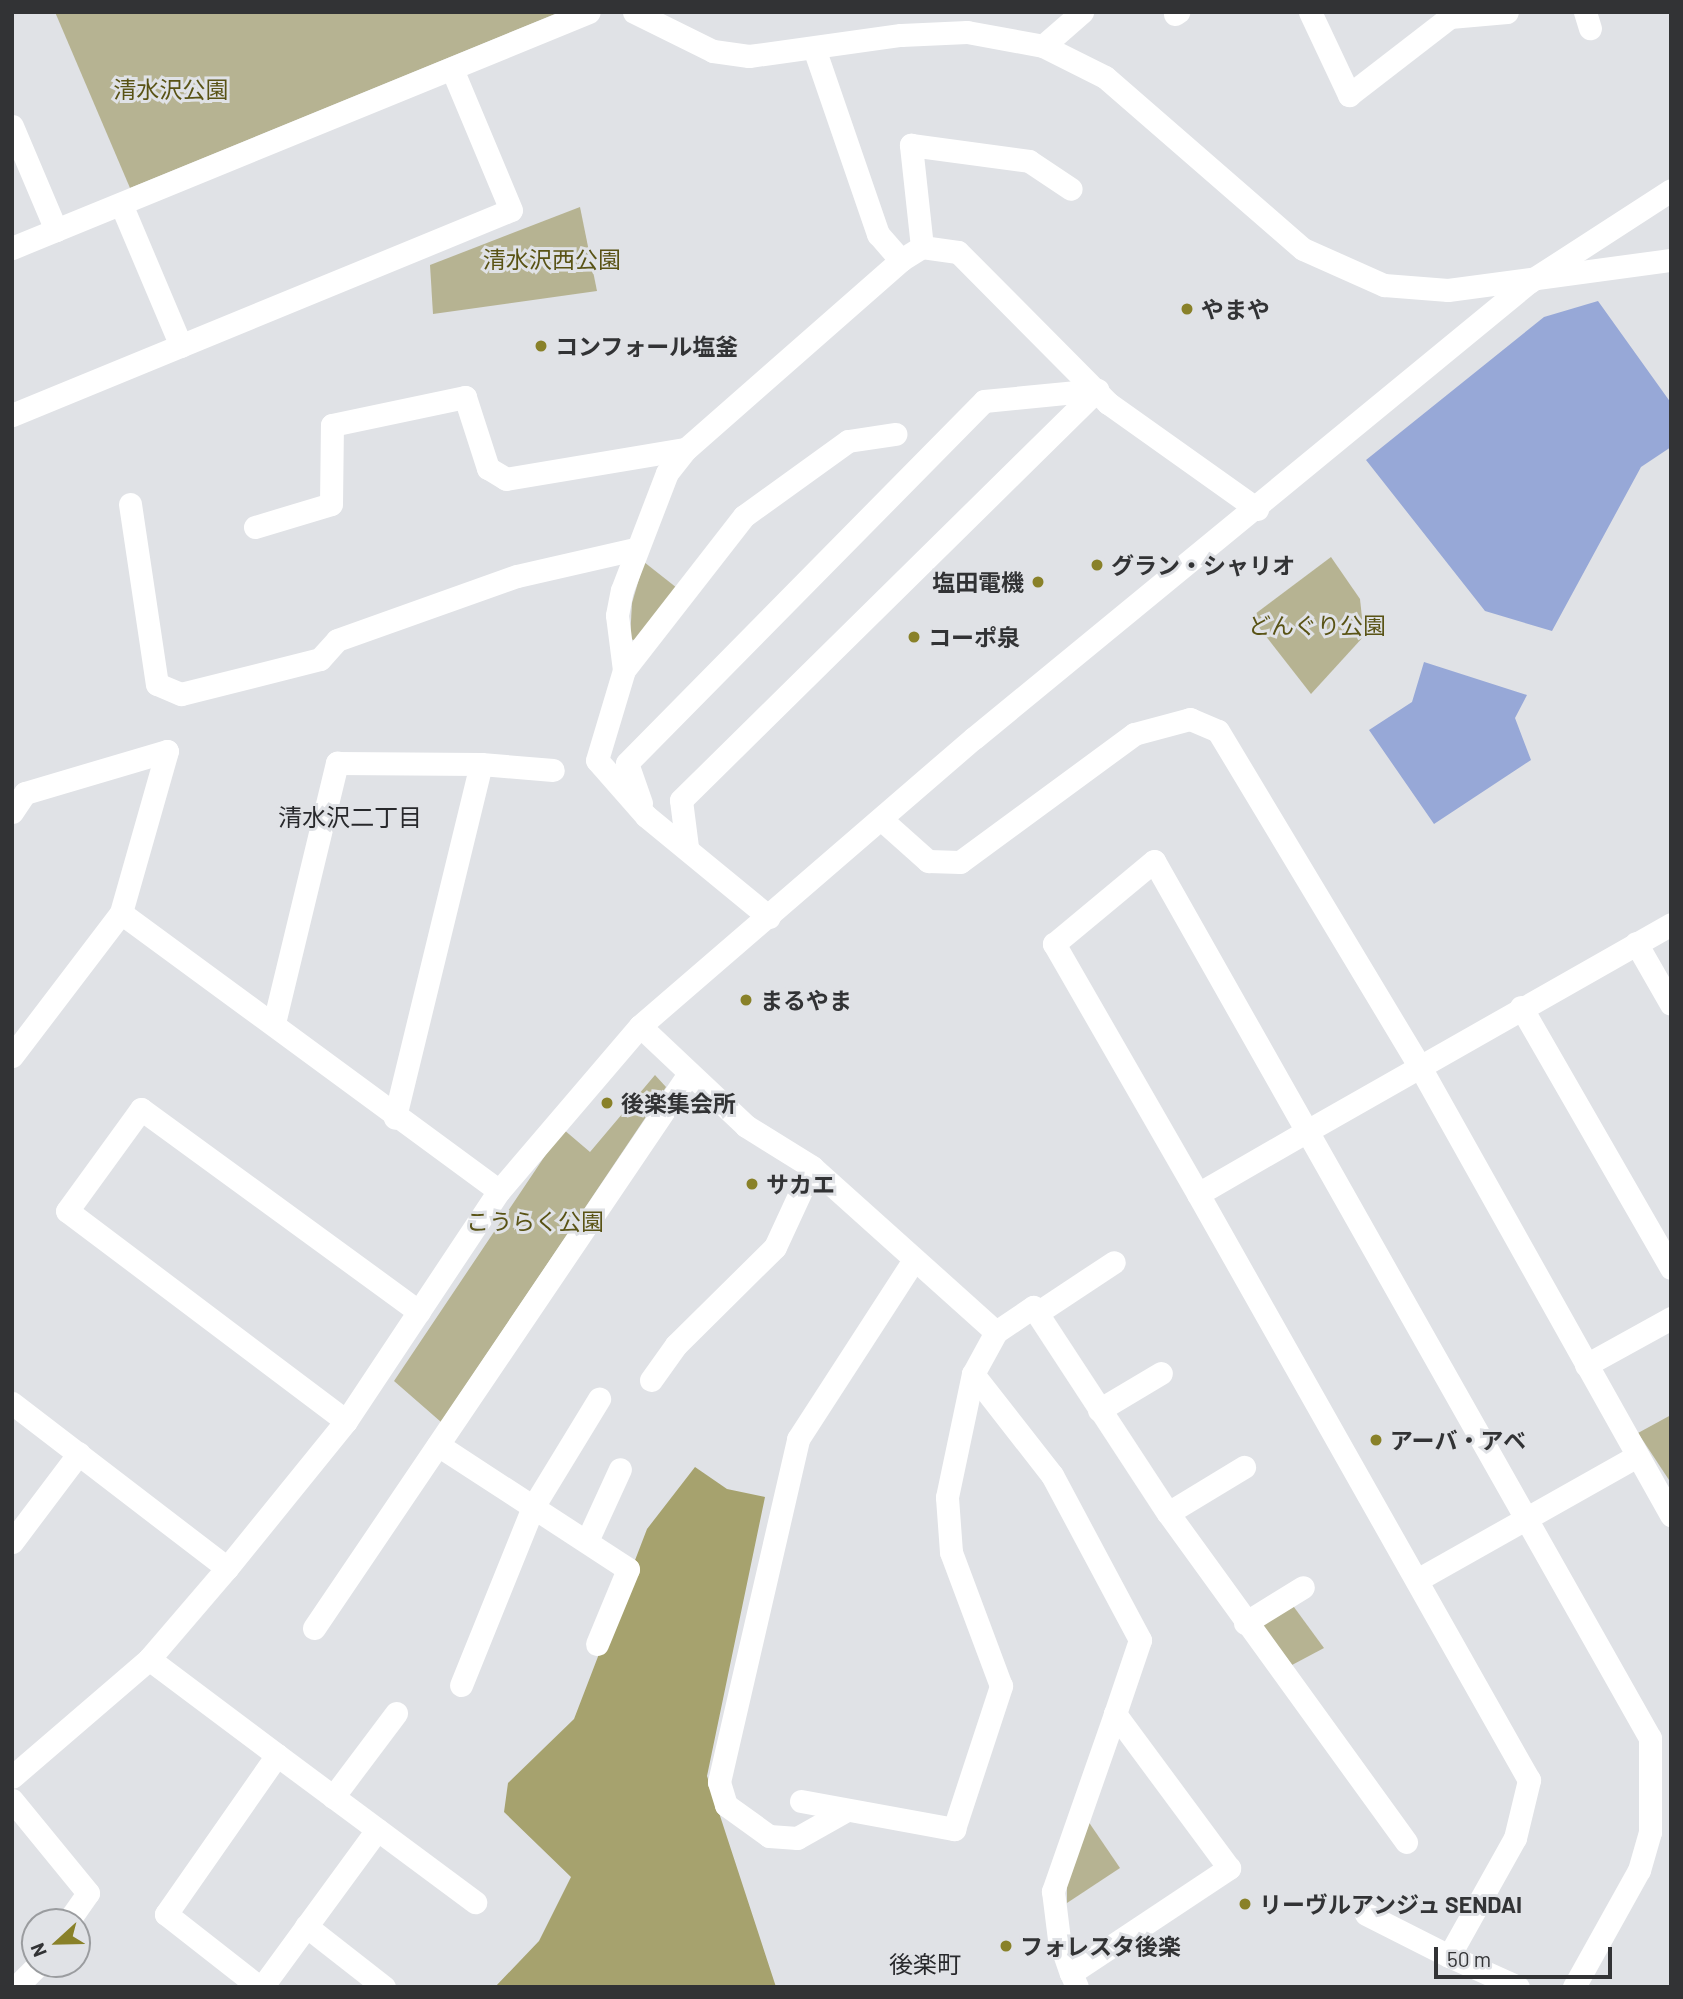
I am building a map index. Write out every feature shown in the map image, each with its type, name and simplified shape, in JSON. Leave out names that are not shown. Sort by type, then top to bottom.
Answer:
[{"type":"street","points":[[12,248],[589,12]]},
{"type":"street","points":[[634,12],[713,51],[749,56],[815,51],[901,34],[967,32],[1043,46],[1105,77],[1264,221],[1341,268],[1384,285],[1442,291],[1529,282],[1671,260]]},
{"type":"street","points":[[1043,46],[1082,12]]},
{"type":"street","points":[[1310,12],[1349,95],[1450,17],[1507,12]]},
{"type":"street","points":[[815,51],[878,234],[901,260]]},
{"type":"street","points":[[12,415],[511,210],[452,69]]},
{"type":"street","points":[[12,126],[56,230]]},
{"type":"street","points":[[922,247],[911,145],[1029,161],[1072,189]]},
{"type":"street","points":[[12,1777],[149,1659],[227,1568],[346,1421],[499,1191],[640,1026],[882,820],[1529,282],[1671,190]]},
{"type":"street","points":[[121,204],[181,346]]},
{"type":"street","points":[[624,670],[617,615],[635,549],[667,473],[686,449],[901,260],[922,247],[958,252],[1097,390],[1257,509]]},
{"type":"street","points":[[646,816],[627,763],[984,401],[1097,390]]},
{"type":"street","points":[[687,847],[681,800],[1097,390]]},
{"type":"street","points":[[255,527],[331,504],[332,425],[465,397],[488,468],[506,479],[686,449]]},
{"type":"street","points":[[769,917],[646,816],[597,760],[624,670],[744,516],[848,441],[895,434]]},
{"type":"street","points":[[130,504],[157,684],[181,694],[320,659],[337,640],[517,576],[635,549]]},
{"type":"street","points":[[882,820],[928,861],[960,862],[1134,734],[1190,719],[1218,731],[1420,1067],[1670,1512]]},
{"type":"street","points":[[12,1056],[121,913],[167,751],[17,796]]},
{"type":"street","points":[[274,1023],[337,763],[481,764],[553,770]]},
{"type":"street","points":[[395,1118],[481,764]]},
{"type":"street","points":[[1449,1956],[1515,1838],[1529,1780],[1054,944],[1154,861],[1529,1519],[1650,1738],[1650,1832],[1639,1870],[1574,1987]]},
{"type":"street","points":[[121,913],[274,1023],[395,1118],[499,1191]]},
{"type":"street","points":[[1198,1194],[1521,1007],[1671,924]]},
{"type":"street","points":[[1636,943],[1671,1004]]},
{"type":"street","points":[[1521,1007],[1663,1236],[1671,1268]]},
{"type":"street","points":[[640,1026],[688,1075],[746,1126],[812,1167],[996,1332]]},
{"type":"street","points":[[314,1628],[688,1075]]},
{"type":"street","points":[[346,1421],[67,1212],[141,1109],[419,1312]]},
{"type":"street","points":[[651,1380],[676,1345],[775,1247],[812,1167]]},
{"type":"street","points":[[845,1811],[797,1838],[769,1836],[726,1805],[719,1782],[798,1439],[914,1260]]},
{"type":"street","points":[[1037,1313],[1114,1262]]},
{"type":"street","points":[[801,1801],[954,1829],[1001,1686],[951,1552],[947,1497],[973,1374],[996,1332],[1033,1307],[1168,1513],[1406,1842]]},
{"type":"street","points":[[1586,1365],[1671,1318]]},
{"type":"street","points":[[1099,1410],[1161,1373]]},
{"type":"street","points":[[973,1374],[1052,1475],[1140,1640],[1053,1891],[1074,1980],[1229,1868],[1115,1714]]},
{"type":"street","points":[[461,1685],[533,1507],[599,1399]]},
{"type":"street","points":[[12,1404],[227,1568]]},
{"type":"street","points":[[438,1445],[628,1569],[597,1644]]},
{"type":"street","points":[[12,1542],[79,1453]]},
{"type":"street","points":[[1417,1580],[1637,1456]]},
{"type":"street","points":[[1168,1513],[1244,1468]]},
{"type":"street","points":[[587,1541],[620,1469]]},
{"type":"street","points":[[1245,1623],[1303,1587]]},
{"type":"street","points":[[149,1659],[475,1902]]},
{"type":"street","points":[[333,1797],[396,1713]]},
{"type":"street","points":[[277,1755],[166,1914],[260,1987],[377,1830]]},
{"type":"street","points":[[12,1800],[88,1894],[78,1908]]},
{"type":"street","points":[[1366,1914],[1518,1987]]},
{"type":"street","points":[[306,1926],[384,1987]]},
{"type":"green space","name":"清水沢公園","points":[[55,12],[560,12],[130,188]]},
{"type":"green space","name":"清水沢西公園","points":[[580,207],[597,291],[433,314],[430,265]]},
{"type":"green space","name":"どんぐり公園","points":[[1331,557],[1360,599],[1364,636],[1311,694],[1251,617]]},
{"type":"green space","points":[[644,562],[677,588],[638,641],[630,639],[632,603]]},
{"type":"green space","name":"こうらく公園","points":[[655,1075],[666,1087],[441,1422],[394,1381],[563,1129],[590,1152]]},
{"type":"green space","points":[[1671,1415],[1671,1483],[1638,1433]]},
{"type":"green space","points":[[1291,1603],[1324,1648],[1292,1665],[1260,1623]]},
{"type":"green space","points":[[1088,1821],[1120,1868],[1067,1903],[1067,1872]]},
{"type":"shaded area","points":[[695,1467],[727,1489],[765,1497],[707,1776],[776,1987],[495,1987],[539,1941],[571,1877],[504,1812],[508,1783],[574,1719],[647,1529]]},
{"type":"water","points":[[1598,301],[1671,403],[1671,447],[1641,467],[1552,631],[1485,611],[1366,460],[1544,317]]},
{"type":"water","points":[[1424,662],[1527,695],[1515,718],[1531,760],[1434,824],[1369,730],[1412,702]]},
{"type":"place","name":"やまや","points":[[1187,309]]},
{"type":"place","name":"コンフォール塩釜","points":[[541,346]]},
{"type":"place","name":"グラン・シャリオ","points":[[1097,565]]},
{"type":"place","name":"塩田電機","points":[[1038,582]]},
{"type":"place","name":"コーポ泉","points":[[914,637]]},
{"type":"place","name":"まるやま","points":[[746,1000]]},
{"type":"place","name":"後楽集会所","points":[[607,1103]]},
{"type":"place","name":"サカエ","points":[[752,1184]]},
{"type":"place","name":"アーバ・アベ","points":[[1376,1440]]},
{"type":"place","name":"リーヴルアンジュ SENDAI","points":[[1245,1904]]},
{"type":"place","name":"フォレスタ後楽","points":[[1006,1946]]},
{"type":"district","name":"清水沢二丁目","points":[[350,817]]},
{"type":"district","name":"後楽町","points":[[925,1964]]}]
